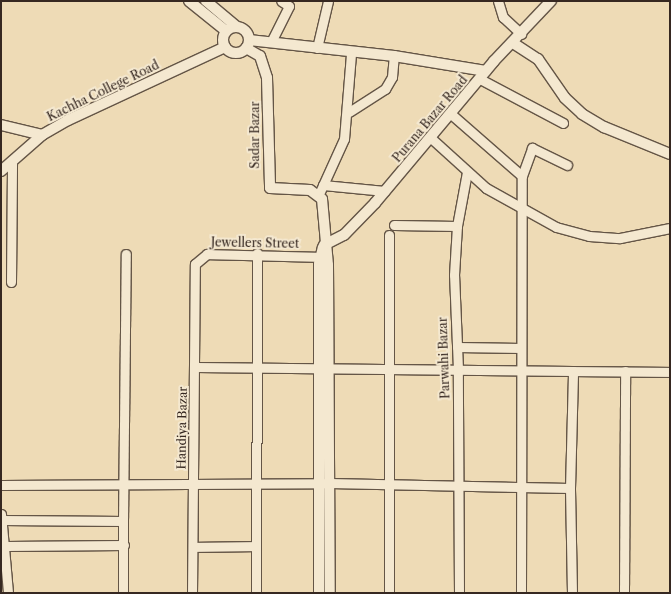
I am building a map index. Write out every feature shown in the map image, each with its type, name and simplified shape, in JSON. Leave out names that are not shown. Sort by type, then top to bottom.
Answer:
[{"type":"street","points":[[189,1],[226,31]]},
{"type":"street","points":[[206,1],[236,26],[244,30],[248,44]]},
{"type":"street","points":[[271,42],[289,6],[281,1]]},
{"type":"street","points":[[317,48],[328,1]]},
{"type":"street","points":[[498,1],[503,17],[521,34]]},
{"type":"street","name":"Purana Bazar Road","points":[[324,245],[344,235],[432,139],[483,75],[551,1]]},
{"type":"street","points":[[226,31],[236,26]]},
{"type":"street","points":[[226,31],[225,47],[236,53],[248,44],[271,42],[351,53],[394,56],[483,75],[563,123]]},
{"type":"street","points":[[513,43],[538,59],[565,98],[582,114],[604,127],[670,154]]},
{"type":"street","name":"Sadar Bazar","points":[[248,44],[260,56],[267,78],[270,188],[321,190]]},
{"type":"street","name":"Kachha College Road","points":[[1,171],[42,135],[225,47]]},
{"type":"street","points":[[323,368],[328,265],[324,245],[321,190],[344,139],[349,112],[351,53]]},
{"type":"street","points":[[349,112],[385,89],[392,78],[394,56]]},
{"type":"street","points":[[452,114],[522,176]]},
{"type":"street","points":[[1,124],[42,135]]},
{"type":"street","points":[[432,139],[467,172],[523,210],[556,227],[589,236],[620,238],[670,228]]},
{"type":"street","points":[[521,593],[522,176],[532,148],[567,165]]},
{"type":"street","points":[[10,282],[12,163]]},
{"type":"street","name":"Parwahi Bazar","points":[[459,593],[458,369],[454,275],[457,226],[467,172]]},
{"type":"street","points":[[321,190],[384,191]]},
{"type":"street","points":[[394,225],[457,226]]},
{"type":"street","points":[[389,235],[389,593]]},
{"type":"street","points":[[324,245],[320,257],[324,483],[330,593]]},
{"type":"street","points":[[123,593],[126,254]]},
{"type":"street","name":"Jewellers Street","points":[[195,264],[207,254],[320,257]]},
{"type":"street","points":[[256,593],[257,254]]},
{"type":"street","name":"Handiya Bazar","points":[[192,593],[196,367],[195,264]]},
{"type":"street","points":[[457,346],[521,348]]},
{"type":"street","points":[[196,367],[389,370],[458,369],[521,372],[670,372]]},
{"type":"street","points":[[572,593],[570,488],[573,371]]},
{"type":"street","points":[[624,593],[625,371]]},
{"type":"street","points":[[319,593],[324,483]]},
{"type":"street","points":[[1,485],[324,483],[570,488]]},
{"type":"street","points":[[8,593],[6,546],[2,517],[123,521]]},
{"type":"street","points":[[6,546],[124,545]]},
{"type":"street","points":[[193,547],[256,546]]}]
